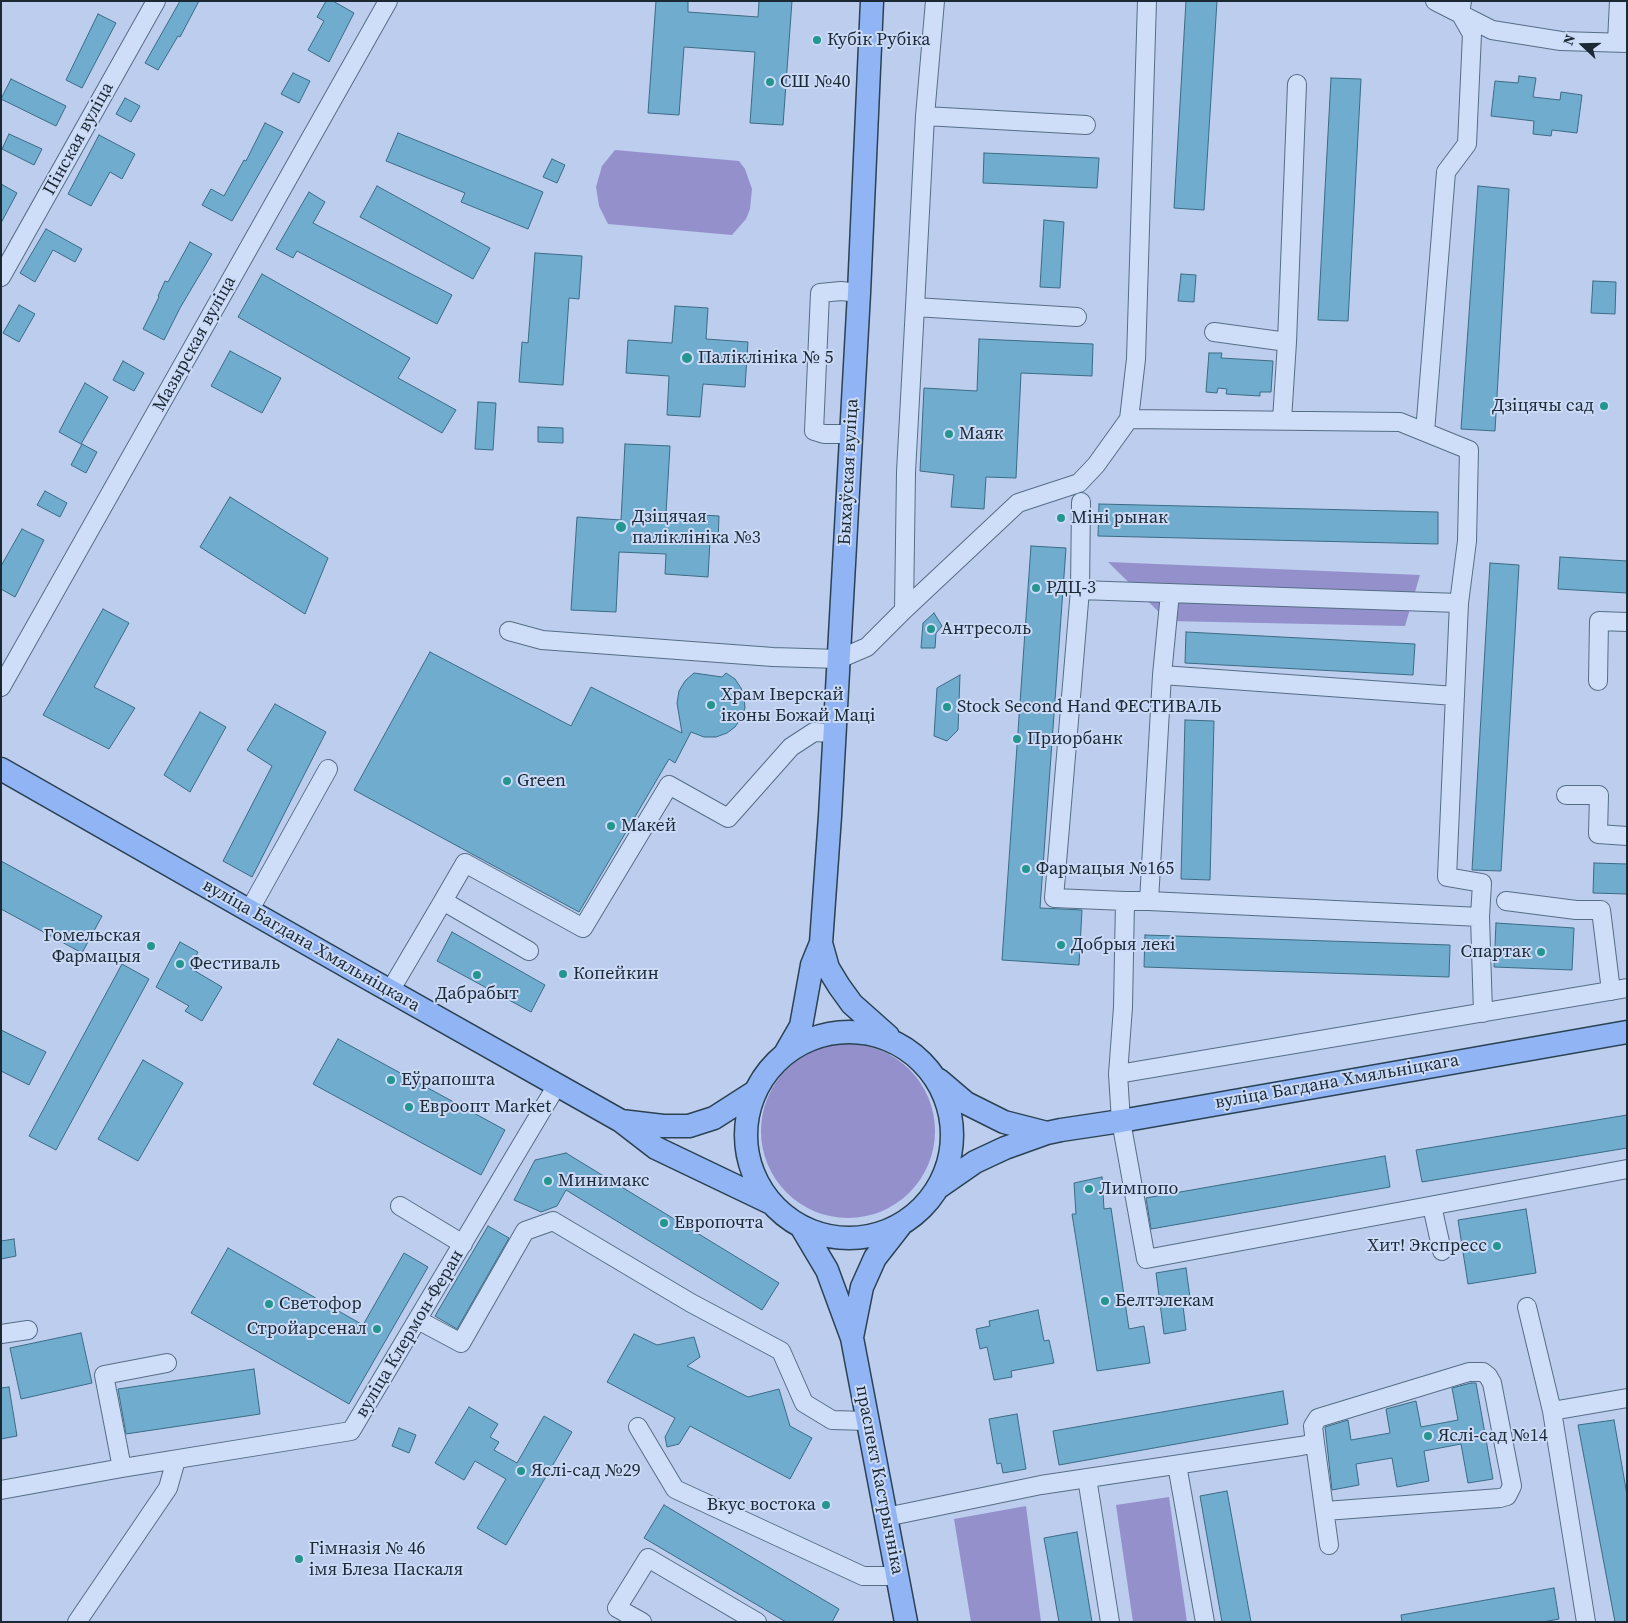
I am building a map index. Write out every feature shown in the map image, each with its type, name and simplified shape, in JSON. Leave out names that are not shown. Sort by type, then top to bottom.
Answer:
[{"type":"main road","name":"Быхаўская вуліца","points":[[786,1052],[801,1026],[812,965],[820,943],[830,816],[839,659],[859,293],[872,1]]},
{"type":"main road","name":"вуліца Багдана Хмяльніцкага","points":[[1,769],[390,992],[621,1121],[656,1148],[771,1204]]},
{"type":"main road","name":"Быхаўская вуліца","points":[[820,943],[828,968],[852,1004],[893,1040]]},
{"type":"main road","points":[[856,1030],[893,1040],[918,1056],[937,1078],[951,1114],[952,1152],[939,1187],[922,1209],[900,1226],[868,1237],[835,1238],[802,1228],[771,1204],[751,1170],[745,1132],[753,1093],[767,1070],[786,1052],[819,1034],[856,1030]]},
{"type":"main road","name":"вуліца Багдана Хмяльніцкага","points":[[939,1187],[975,1162],[1047,1133],[1627,1032]]},
{"type":"main road","name":"вуліца Багдана Хмяльніцкага","points":[[937,1078],[966,1103],[1004,1122],[1047,1133]]},
{"type":"main road","name":"вуліца Багдана Хмяльніцкага","points":[[621,1121],[664,1126],[689,1126],[714,1118],[753,1093]]},
{"type":"main road","name":"праспект Кастрычніка","points":[[852,1338],[862,1287],[875,1258],[900,1226]]},
{"type":"main road","name":"праспект Кастрычніка","points":[[802,1228],[827,1270],[852,1338],[906,1622]]},
{"type":"street","name":"Пінская вуліца","points":[[1,276],[156,1]]},
{"type":"street","name":"Мазырская вуліца","points":[[1,687],[388,1]]},
{"type":"street","points":[[904,610],[906,472],[925,116],[935,1]]},
{"type":"street","points":[[509,631],[542,640],[839,659],[867,647],[1018,503],[1080,483],[1096,466],[1130,419],[1136,359],[1147,1]]},
{"type":"street","points":[[1435,1],[1461,7],[1492,30],[1561,40],[1622,43],[1620,1]]},
{"type":"street","points":[[1425,432],[1446,172],[1467,144],[1472,34],[1461,7]]},
{"type":"street","points":[[1282,420],[1287,342],[1297,84]]},
{"type":"street","points":[[925,116],[1086,125]]},
{"type":"street","points":[[850,434],[824,434],[814,431],[820,293],[859,293]]},
{"type":"street","points":[[915,307],[1078,317]]},
{"type":"street","points":[[1214,332],[1287,342]]},
{"type":"street","points":[[1130,419],[1400,422],[1469,450],[1467,540],[1459,603],[1447,877],[1482,883],[1480,917],[1484,1013]]},
{"type":"street","points":[[1081,502],[1080,590],[1054,898],[1480,917]]},
{"type":"street","points":[[1080,590],[1459,603]]},
{"type":"street","points":[[1149,901],[1162,675],[1170,593]]},
{"type":"street","points":[[1598,681],[1598,621],[1627,622]]},
{"type":"street","points":[[1162,675],[1455,696]]},
{"type":"street","points":[[390,992],[465,863],[584,928],[669,785],[728,818],[791,747],[814,732],[834,732]]},
{"type":"street","points":[[249,910],[328,769]]},
{"type":"street","points":[[1566,794],[1599,795],[1598,834],[1627,836]]},
{"type":"street","points":[[443,901],[529,951]]},
{"type":"street","points":[[1125,901],[1124,998],[1118,1074],[1120,1121],[1146,1259],[1627,1170]]},
{"type":"street","points":[[1118,1074],[1619,990],[1601,910],[1576,910],[1506,901]]},
{"type":"street","name":"вуліца Клермон-Феран","points":[[1,1490],[122,1468],[352,1431],[557,1085]]},
{"type":"street","points":[[400,1206],[464,1244]]},
{"type":"street","points":[[1432,1206],[1442,1250]]},
{"type":"street","points":[[418,1320],[461,1344],[525,1231],[553,1221],[691,1303],[781,1351],[804,1403],[832,1420],[868,1421]]},
{"type":"street","points":[[1527,1307],[1552,1411],[1586,1622]]},
{"type":"street","points":[[1,1334],[28,1330]]},
{"type":"street","points":[[122,1468],[104,1375],[167,1363]]},
{"type":"street","points":[[1325,1510],[1507,1496],[1512,1486],[1492,1383],[1483,1372],[1469,1372],[1318,1418],[1313,1426],[1329,1545]]},
{"type":"street","points":[[1552,1411],[1627,1398]]},
{"type":"street","points":[[638,1427],[675,1489],[863,1576],[898,1576]]},
{"type":"street","points":[[886,1517],[1041,1485],[1315,1443]]},
{"type":"street","points":[[77,1622],[168,1488],[176,1460]]},
{"type":"street","points":[[1177,1465],[1205,1622]]},
{"type":"street","points":[[1087,1478],[1110,1622]]},
{"type":"street","points":[[642,1622],[617,1608],[648,1558],[757,1622]]},
{"type":"shaded area","points":[[615,150],[739,161],[745,169],[752,189],[750,209],[746,219],[732,235],[608,224],[599,206],[596,187],[602,166]]},
{"type":"shaded area","points":[[1108,562],[1420,575],[1405,626],[1168,621]]},
{"type":"shaded area","points":[[839,1044],[857,1044],[881,1050],[896,1058],[910,1069],[921,1083],[929,1098],[934,1114],[934,1148],[929,1164],[921,1179],[910,1193],[896,1204],[873,1215],[857,1218],[839,1218],[815,1212],[800,1204],[786,1193],[775,1179],[764,1156],[761,1140],[761,1122],[767,1098],[775,1083],[786,1069],[800,1058],[823,1047]]},
{"type":"shaded area","points":[[1169,1497],[1187,1622],[1133,1622],[1116,1505]]},
{"type":"shaded area","points":[[1026,1506],[1041,1622],[971,1622],[954,1519]]},
{"type":"building","points":[[180,1],[199,1],[180,37],[178,36],[158,70],[145,63]]},
{"type":"building","points":[[326,1],[333,1],[354,13],[329,62],[308,50],[324,21],[317,17]]},
{"type":"building","name":"СШ №40","points":[[656,1],[688,1],[688,12],[758,17],[759,1],[792,1],[783,125],[750,123],[755,52],[684,47],[679,115],[648,113]]},
{"type":"building","points":[[1186,1],[1217,1],[1204,210],[1174,208]]},
{"type":"building","points":[[98,14],[116,23],[82,88],[66,80]]},
{"type":"building","points":[[293,73],[310,81],[299,103],[281,94]]},
{"type":"building","points":[[1519,76],[1536,78],[1533,97],[1560,100],[1561,92],[1582,95],[1577,133],[1552,130],[1551,136],[1533,134],[1534,121],[1491,116],[1495,81],[1518,83]]},
{"type":"building","points":[[1331,78],[1361,79],[1348,321],[1318,320]]},
{"type":"building","points":[[11,79],[66,106],[56,126],[1,99]]},
{"type":"building","points":[[125,98],[140,106],[131,122],[116,114]]},
{"type":"building","points":[[265,123],[283,132],[232,221],[202,205],[211,189],[224,196],[244,160],[246,161]]},
{"type":"building","points":[[398,133],[543,192],[528,229],[461,202],[465,193],[386,161]]},
{"type":"building","points":[[9,134],[42,149],[34,165],[2,149]]},
{"type":"building","points":[[99,135],[135,154],[122,179],[110,172],[91,206],[68,194]]},
{"type":"building","points":[[984,153],[1099,158],[1097,188],[983,183]]},
{"type":"building","points":[[552,159],[565,165],[557,183],[543,177]]},
{"type":"building","points":[[1,184],[17,193],[1,223]]},
{"type":"building","points":[[377,186],[490,248],[473,279],[360,217]]},
{"type":"building","points":[[1478,186],[1509,189],[1495,431],[1461,429]]},
{"type":"building","points":[[309,192],[325,202],[313,223],[452,295],[437,324],[297,251],[293,258],[276,249]]},
{"type":"building","points":[[1044,220],[1064,222],[1060,288],[1040,287]]},
{"type":"building","points":[[46,229],[82,249],[75,262],[53,250],[35,282],[20,273]]},
{"type":"building","points":[[190,242],[212,254],[180,308],[164,340],[143,329],[165,281],[168,282]]},
{"type":"building","points":[[535,253],[582,256],[579,299],[569,298],[563,385],[519,382],[522,342],[528,343]]},
{"type":"building","points":[[262,274],[410,358],[398,378],[456,410],[442,433],[238,317]]},
{"type":"building","points":[[1181,274],[1196,275],[1194,302],[1178,301]]},
{"type":"building","points":[[1593,281],[1616,282],[1615,314],[1591,313]]},
{"type":"building","points":[[19,305],[35,314],[19,342],[3,333]]},
{"type":"building","name":"Паліклініка № 5","points":[[675,306],[708,308],[706,339],[748,342],[745,387],[703,384],[700,417],[667,415],[669,376],[626,373],[628,340],[672,343]]},
{"type":"building","points":[[979,339],[1093,344],[1092,376],[1021,373],[1016,478],[986,477],[984,509],[951,507],[954,475],[920,471],[924,388],[977,391]]},
{"type":"building","points":[[230,351],[281,378],[262,413],[211,386]]},
{"type":"building","points":[[1209,353],[1222,353],[1221,358],[1273,361],[1271,392],[1260,392],[1260,396],[1226,394],[1227,389],[1218,388],[1217,393],[1206,392]]},
{"type":"building","points":[[123,361],[144,373],[134,391],[113,380]]},
{"type":"building","points":[[85,383],[108,397],[81,444],[59,432]]},
{"type":"building","points":[[478,402],[496,403],[493,450],[475,449]]},
{"type":"building","points":[[538,427],[563,428],[563,443],[538,442]]},
{"type":"building","points":[[82,444],[97,452],[86,473],[71,465]]},
{"type":"building","name":"Дзіцячая паліклініка №3","points":[[625,444],[670,446],[666,513],[719,516],[718,540],[710,540],[708,577],[665,574],[666,554],[619,552],[616,612],[571,610],[577,517],[621,520]]},
{"type":"building","points":[[45,491],[67,503],[60,517],[37,505]]},
{"type":"building","points":[[230,497],[328,558],[305,614],[200,547]]},
{"type":"building","points":[[1099,504],[1438,512],[1438,544],[1098,536]]},
{"type":"building","points":[[22,529],[44,540],[15,597],[1,589],[1,566]]},
{"type":"building","points":[[1031,546],[1066,548],[1040,908],[1082,910],[1079,965],[1002,960]]},
{"type":"building","points":[[1560,557],[1627,561],[1627,593],[1558,589]]},
{"type":"building","points":[[1490,563],[1519,565],[1501,871],[1472,870]]},
{"type":"building","points":[[103,609],[129,623],[94,687],[135,708],[109,749],[43,715]]},
{"type":"building","name":"Антресоль","points":[[934,613],[942,626],[936,633],[935,648],[921,648],[923,623]]},
{"type":"building","points":[[1186,632],[1415,644],[1413,675],[1185,663]]},
{"type":"building","name":"Green","points":[[430,652],[571,726],[591,687],[682,733],[677,703],[679,691],[685,681],[694,673],[722,677],[726,673],[735,679],[741,688],[745,708],[735,727],[727,733],[716,737],[704,737],[691,732],[675,763],[669,759],[579,912],[354,790]]},
{"type":"building","points":[[960,675],[958,730],[947,741],[934,736],[937,688]]},
{"type":"building","points":[[275,704],[326,732],[252,877],[223,861],[272,766],[247,750]]},
{"type":"building","points":[[200,712],[226,727],[190,792],[164,775]]},
{"type":"building","points":[[1185,720],[1214,721],[1210,880],[1181,879]]},
{"type":"building","points":[[1,861],[102,916],[82,953],[1,909]]},
{"type":"building","points":[[1594,863],[1627,864],[1627,894],[1593,893]]},
{"type":"building","points":[[1496,923],[1574,928],[1572,970],[1494,967]]},
{"type":"building","points":[[452,932],[545,985],[531,1012],[437,961]]},
{"type":"building","points":[[1145,935],[1450,945],[1449,977],[1144,967]]},
{"type":"building","points":[[180,942],[198,952],[190,968],[222,987],[202,1021],[185,1011],[189,1006],[156,987]]},
{"type":"building","points":[[122,964],[149,979],[56,1150],[29,1136]]},
{"type":"building","points":[[1,1030],[46,1052],[29,1085],[1,1071]]},
{"type":"building","name":"Евроопт Market","points":[[338,1039],[505,1130],[481,1175],[313,1084]]},
{"type":"building","points":[[143,1060],[183,1083],[138,1161],[98,1139]]},
{"type":"building","points":[[1627,1115],[1627,1148],[1422,1182],[1416,1150]]},
{"type":"building","points":[[566,1153],[779,1283],[762,1310],[566,1190],[557,1206],[541,1212],[514,1200],[535,1160]]},
{"type":"building","points":[[1385,1156],[1390,1187],[1151,1229],[1146,1198]]},
{"type":"building","name":"Белтэлекам","points":[[1102,1177],[1104,1209],[1111,1208],[1129,1329],[1144,1326],[1150,1363],[1097,1371],[1072,1214],[1076,1214],[1074,1183]]},
{"type":"building","name":"Хит! Экспресс","points":[[1526,1209],[1536,1273],[1468,1284],[1458,1220]]},
{"type":"building","points":[[488,1226],[509,1238],[457,1329],[435,1316]]},
{"type":"building","points":[[14,1239],[16,1256],[1,1259],[1,1241]]},
{"type":"building","points":[[228,1248],[363,1325],[404,1253],[428,1267],[349,1404],[191,1313]]},
{"type":"building","points":[[1186,1268],[1191,1305],[1183,1306],[1186,1330],[1164,1334],[1156,1273]]},
{"type":"building","points":[[1038,1310],[1044,1341],[1049,1340],[1054,1363],[1011,1371],[1012,1377],[994,1380],[987,1347],[980,1349],[976,1329],[990,1326],[989,1321]]},
{"type":"building","points":[[81,1333],[92,1383],[21,1399],[10,1348]]},
{"type":"building","points":[[634,1334],[657,1345],[694,1337],[700,1357],[687,1366],[748,1397],[779,1389],[790,1426],[812,1438],[790,1479],[690,1426],[679,1444],[667,1447],[665,1437],[675,1418],[607,1382]]},
{"type":"building","points":[[254,1369],[260,1414],[126,1434],[118,1389]]},
{"type":"building","name":"Яслі-сад №14","points":[[1476,1383],[1493,1479],[1468,1483],[1461,1444],[1424,1451],[1429,1481],[1397,1487],[1392,1458],[1356,1464],[1359,1485],[1332,1490],[1325,1427],[1348,1420],[1351,1440],[1390,1433],[1386,1409],[1416,1401],[1421,1427],[1458,1420],[1452,1388]]},
{"type":"building","points":[[9,1387],[17,1436],[1,1439],[1,1388]]},
{"type":"building","points":[[1283,1391],[1288,1424],[1059,1465],[1053,1431]]},
{"type":"building","name":"Яслі-сад №29","points":[[469,1407],[498,1424],[490,1437],[499,1442],[494,1450],[517,1463],[544,1416],[572,1432],[506,1545],[477,1528],[506,1479],[475,1461],[464,1480],[435,1463]]},
{"type":"building","points":[[1017,1414],[1026,1469],[1003,1473],[1001,1463],[997,1464],[989,1419]]},
{"type":"building","points":[[1614,1420],[1627,1495],[1627,1622],[1615,1622],[1578,1425]]},
{"type":"building","points":[[399,1428],[416,1435],[409,1453],[392,1446]]},
{"type":"building","points":[[1227,1491],[1251,1622],[1222,1622],[1200,1496]]},
{"type":"building","points":[[664,1505],[839,1609],[832,1622],[786,1622],[644,1538]]},
{"type":"building","points":[[1077,1532],[1092,1622],[1059,1622],[1044,1538]]},
{"type":"building","points":[[1554,1588],[1559,1619],[1543,1622],[1402,1622],[1401,1615]]},
{"type":"place","name":"Кубік Рубіка","points":[[817,40]]},
{"type":"place","name":"СШ №40","points":[[770,82]]},
{"type":"place","name":"Паліклініка № 5","points":[[687,358]]},
{"type":"place","name":"Дзіцячы сад","points":[[1604,406]]},
{"type":"place","name":"Маяк","points":[[949,434]]},
{"type":"place","name":"Міні рынак","points":[[1061,518]]},
{"type":"place","name":"Дзіцячая паліклініка №3","points":[[621,527]]},
{"type":"place","name":"РДЦ-3","points":[[1036,588]]},
{"type":"place","name":"Антресоль","points":[[931,629]]},
{"type":"place","name":"Храм Іверскай іконы Божай Маці","points":[[711,705]]},
{"type":"place","name":"Stock Second Hand ФЕСТИВАЛЬ","points":[[947,707]]},
{"type":"place","name":"Приорбанк","points":[[1017,739]]},
{"type":"place","name":"Green","points":[[507,781]]},
{"type":"place","name":"Макей","points":[[611,826]]},
{"type":"place","name":"Фармацыя №165","points":[[1026,869]]},
{"type":"place","name":"Добрыя лекі","points":[[1061,945]]},
{"type":"place","name":"Гомельская Фармацыя","points":[[151,946]]},
{"type":"place","name":"Спартак","points":[[1541,952]]},
{"type":"place","name":"Фестиваль","points":[[180,964]]},
{"type":"place","name":"Копейкин","points":[[563,974]]},
{"type":"place","name":"Дабрабыт","points":[[477,975]]},
{"type":"place","name":"Еўрапошта","points":[[391,1080]]},
{"type":"place","name":"Евроопт Market","points":[[409,1107]]},
{"type":"place","name":"Минимакс","points":[[548,1181]]},
{"type":"place","name":"Лимпопо","points":[[1089,1189]]},
{"type":"place","name":"Европочта","points":[[664,1223]]},
{"type":"place","name":"Хит! Экспресс","points":[[1497,1246]]},
{"type":"place","name":"Белтэлекам","points":[[1105,1301]]},
{"type":"place","name":"Светофор","points":[[269,1304]]},
{"type":"place","name":"Стройарсенал","points":[[377,1329]]},
{"type":"place","name":"Яслі-сад №14","points":[[1428,1436]]},
{"type":"place","name":"Яслі-сад №29","points":[[521,1471]]},
{"type":"place","name":"Вкус востока","points":[[826,1505]]},
{"type":"place","name":"Гімназія № 46 імя Блеза Паскаля","points":[[299,1559]]}]
